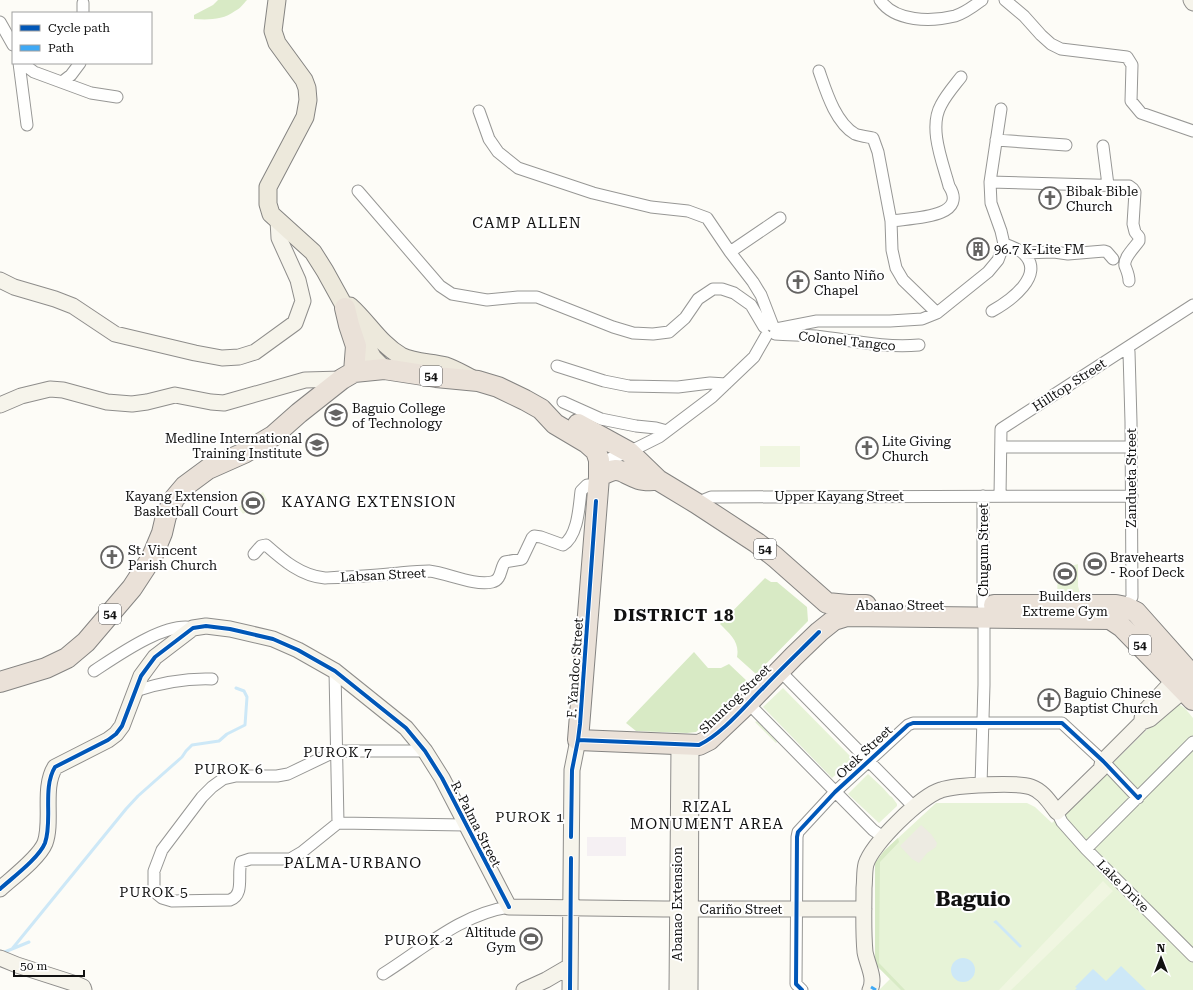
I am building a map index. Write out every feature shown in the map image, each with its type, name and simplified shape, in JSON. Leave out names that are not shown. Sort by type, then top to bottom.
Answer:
[{"type":"highway","points":[[341,302],[356,346],[348,376]]},
{"type":"highway","name":"54","points":[[3,679],[46,668],[67,658],[86,642],[132,588],[147,565],[162,533],[166,516],[174,498],[185,486],[208,470],[244,453],[273,436],[348,376],[384,369],[436,377],[478,381],[498,387],[541,409],[562,415],[629,452],[658,480],[763,547],[827,603]]},
{"type":"highway","points":[[541,409],[555,424],[587,443],[596,451],[599,477],[615,469],[622,470],[639,478],[658,480]]},
{"type":"highway","name":"F. Yandoc Street","points":[[578,740],[599,477]]},
{"type":"highway","name":"Shuntog Street","points":[[820,632],[827,616],[827,603]]},
{"type":"highway","name":"Abanao Street","points":[[827,603],[909,611]]},
{"type":"highway","name":"Abanao Street","points":[[848,616],[909,611],[983,611],[1106,605],[1126,607]]},
{"type":"highway","name":"54","points":[[1126,607],[1136,612],[1188,679]]},
{"type":"highway","name":"Abanao Street","points":[[983,611],[1110,619],[1188,679]]},
{"type":"highway","name":"Shuntog Street","points":[[578,740],[699,745],[709,740],[820,632],[834,620],[848,616]]},
{"type":"main road","points":[[276,0],[273,30],[277,43],[304,80],[307,88],[308,100],[305,117],[268,187],[268,204],[271,214],[313,252],[325,271],[372,358],[384,369]]},
{"type":"main road","points":[[341,302],[362,317],[376,336],[401,356],[419,362],[446,366],[478,381]]},
{"type":"street","points":[[880,0],[884,7],[899,15],[918,19],[932,19],[956,15],[982,0]]},
{"type":"street","points":[[1005,0],[1024,16],[1040,35],[1051,44],[1061,49],[1127,57],[1132,64],[1131,101],[1141,113],[1193,131]]},
{"type":"street","points":[[0,22],[12,43]]},
{"type":"street","points":[[20,64],[27,125]]},
{"type":"street","points":[[22,64],[34,72],[90,92],[117,96]]},
{"type":"street","points":[[62,82],[71,75],[79,64]]},
{"type":"street","points":[[819,71],[831,104],[843,123],[855,134],[873,138],[878,152],[891,221],[892,250],[896,268],[903,280],[937,313]]},
{"type":"street","points":[[891,221],[933,215],[947,210],[953,202],[953,192],[949,186],[938,148],[936,117],[940,106],[961,77]]},
{"type":"street","points":[[599,477],[609,459],[629,452],[659,438],[712,397],[754,357],[771,331],[817,321],[890,321],[922,319],[937,313],[988,272],[998,260],[1004,244],[991,204],[990,182],[1001,109]]},
{"type":"street","points":[[478,111],[489,139],[498,152],[518,168],[561,181],[593,193],[652,207],[688,211],[707,218],[753,282],[760,295],[771,331]]},
{"type":"street","points":[[996,140],[1066,145]]},
{"type":"street","points":[[1103,146],[1108,184]]},
{"type":"street","points":[[990,182],[1108,184],[1129,186],[1135,192],[1133,224],[1135,232],[1139,237],[1139,241],[1125,259],[1124,264],[1129,274],[1130,281]]},
{"type":"street","points":[[358,191],[440,286],[452,294],[487,300],[537,297],[613,327],[633,333],[653,334],[669,332],[685,318],[698,299],[713,289],[722,289],[734,293],[751,305],[771,331]]},
{"type":"street","points":[[730,252],[780,218]]},
{"type":"street","points":[[0,280],[14,287],[73,306],[115,334],[195,353],[222,358],[239,357],[255,352],[295,323],[303,301],[298,280],[279,238],[278,220]]},
{"type":"street","points":[[1004,244],[1023,253],[1054,252],[1068,254],[1104,251],[1107,252],[1113,259]]},
{"type":"street","points":[[992,310],[1005,304],[1017,294],[1027,279],[1031,271],[1031,266],[1023,253]]},
{"type":"street","name":"Hilltop Street","points":[[1000,496],[1001,429],[1193,305]]},
{"type":"street","name":"Colonel Tangco","points":[[771,331],[874,345],[898,347],[919,345]]},
{"type":"street","name":"Zandueta Street","points":[[1126,607],[1132,597],[1130,352],[1127,348]]},
{"type":"street","points":[[557,366],[604,381],[629,386],[678,387],[710,383],[726,384]]},
{"type":"street","points":[[0,405],[21,396],[50,390],[63,390],[107,402],[132,404],[175,395],[224,403],[305,380],[348,376]]},
{"type":"street","points":[[563,402],[601,420],[667,431]]},
{"type":"street","points":[[1001,447],[1131,447]]},
{"type":"street","name":"Labsan Street","points":[[254,554],[261,546],[266,544],[290,565],[314,577],[325,578],[430,571],[462,579],[492,582],[497,580],[505,562],[522,559],[534,536],[563,545],[568,543],[577,519],[580,491],[599,477]]},
{"type":"street","name":"Upper Kayang Street","points":[[696,503],[712,496],[1132,496]]},
{"type":"street","name":"Chugum Street","points":[[981,785],[984,685],[983,496]]},
{"type":"street","points":[[94,671],[123,652],[159,633],[173,628],[186,626],[193,628]]},
{"type":"street","name":"R. Palma Street","points":[[193,628],[206,626],[230,629],[273,640],[298,650],[335,671],[406,728],[425,751],[442,778],[509,907]]},
{"type":"street","points":[[0,889],[34,859],[44,844],[47,835],[49,783],[55,767],[108,740],[116,734],[122,726],[141,676],[155,657],[193,628]]},
{"type":"street","points":[[335,671],[336,751],[338,823],[302,852],[290,859],[250,859],[241,862],[239,893],[235,898],[230,900],[172,901],[166,900],[157,894],[154,889],[154,871],[162,850],[202,797],[212,787],[223,780],[236,776],[277,776],[288,774],[336,751],[425,751]]},
{"type":"street","points":[[780,671],[914,807]]},
{"type":"street","points":[[135,691],[146,687],[180,680],[212,679]]},
{"type":"street","points":[[870,990],[872,980],[865,952],[865,870],[870,856],[884,838],[914,807],[922,800],[941,790],[981,785],[1032,787],[1044,795],[1054,809],[1094,763],[1103,762],[1142,722],[1150,719],[1188,679]]},
{"type":"street","points":[[748,703],[873,830],[884,838]]},
{"type":"street","name":"Otek Street","points":[[802,990],[796,984],[798,832],[835,792],[902,730],[913,723],[1062,723],[1138,798]]},
{"type":"street","name":"F. Yandoc Street","points":[[570,990],[572,770],[578,740]]},
{"type":"street","points":[[1086,849],[1193,742]]},
{"type":"street","name":"Abanao Extension","points":[[685,745],[684,909],[690,990]]},
{"type":"street","name":"Lake Drive","points":[[1054,809],[1062,822],[1086,849],[1193,956]]},
{"type":"street","name":"R. Palma Street","points":[[338,823],[466,825]]},
{"type":"street","points":[[383,974],[412,956],[428,942],[471,919],[496,909],[509,907]]},
{"type":"street","name":"Cariño Street","points":[[509,907],[864,909]]},
{"type":"street","name":"Abanao Extension","points":[[677,990],[684,909]]},
{"type":"street","points":[[0,958],[76,984],[83,987],[84,990]]},
{"type":"street","points":[[524,990],[546,980],[570,966]]},
{"type":"shaded area","points":[[921,825],[931,834],[937,843],[936,847],[927,853],[919,863],[912,859],[900,846]]},
{"type":"shaded area","points":[[587,837],[626,837],[626,856],[587,856]]},
{"type":"green space","points":[[218,0],[247,0],[238,9],[226,16],[210,19],[194,19],[194,15],[213,5]]},
{"type":"green space","points":[[760,446],[800,446],[800,467],[760,467]]},
{"type":"green space","name":"Kayang Extension Basketball Court","points":[[263,492],[267,500],[243,514],[238,507]]},
{"type":"green space","points":[[1078,564],[1078,586],[1080,593],[1069,591],[1057,593],[1058,572],[1056,565],[1067,567]]},
{"type":"green space","points":[[765,578],[771,582],[777,582],[807,607],[808,621],[756,674],[737,657],[738,652],[736,643],[731,635],[720,624]]},
{"type":"green space","points":[[694,652],[708,668],[721,668],[729,664],[748,682],[696,732],[636,731],[626,723]]},
{"type":"green space","points":[[783,688],[853,759],[832,778],[763,707]]},
{"type":"green space","points":[[1173,704],[1182,706],[1193,718],[1193,990],[879,990],[890,979],[875,964],[875,863],[884,851],[936,803],[1027,803],[1035,807],[1052,823]]},
{"type":"green space","points":[[757,721],[777,742],[776,743],[755,722]]},
{"type":"green space","points":[[868,774],[892,797],[897,804],[897,806],[879,823],[848,794]]},
{"type":"green space","points":[[898,838],[899,842],[880,862],[879,963],[905,990],[901,990],[875,964],[875,863],[884,851]]},
{"type":"green space","points":[[1103,881],[1113,891],[1011,990],[999,990]]},
{"type":"water","points":[[996,920],[1022,946],[1020,948],[993,922]]},
{"type":"water","points":[[963,958],[968,959],[974,965],[974,975],[968,981],[963,982],[958,981],[952,975],[951,970],[952,965],[958,959]]},
{"type":"water","points":[[1121,966],[1146,990],[1075,990],[1077,988],[1075,987],[1093,969],[1106,981]]},
{"type":"waterway","points":[[2,953],[12,949],[126,809],[138,796],[182,757],[192,745],[219,741],[227,734],[245,725],[247,697],[244,691],[236,688]]},
{"type":"waterway","points":[[12,949],[29,942]]},
{"type":"marked path","points":[[871,987],[876,990]]},
{"type":"cycle path","points":[[571,837],[572,770],[580,724],[596,501]]},
{"type":"cycle path","points":[[0,889],[37,855],[45,843],[48,825],[49,785],[51,775],[55,767],[108,740],[116,734],[122,726],[141,676],[155,657],[193,628],[206,626],[230,629],[273,639],[298,650],[335,671],[406,728],[425,751],[442,778],[509,907]]},
{"type":"cycle path","points":[[578,740],[699,745],[716,734],[733,719],[819,632]]},
{"type":"cycle path","points":[[802,990],[796,984],[798,832],[835,792],[908,725],[913,723],[1062,723],[1103,761],[1138,798],[1140,796]]},
{"type":"cycle path","points":[[570,990],[571,858]]},
{"type":"place","name":"Bibak Bible Church","points":[[1050,198]]},
{"type":"place","name":"96.7 K-Lite FM","points":[[978,249]]},
{"type":"place","name":"Santo Niño Chapel","points":[[798,282]]},
{"type":"place","name":"Baguio College of Technology","points":[[336,415]]},
{"type":"place","name":"Medline International Training Institute","points":[[317,445]]},
{"type":"place","name":"Lite Giving Church","points":[[867,448]]},
{"type":"place","name":"Kayang Extension Basketball Court","points":[[253,503]]},
{"type":"place","name":"St. Vincent Parish Church","points":[[112,557]]},
{"type":"place","name":"Bravehearts - Roof Deck","points":[[1095,564]]},
{"type":"place","name":"Builders Extreme Gym","points":[[1065,574]]},
{"type":"place","name":"Baguio Chinese Baptist Church","points":[[1049,700]]},
{"type":"place","name":"Altitude Gym","points":[[531,939]]},
{"type":"district","name":"CAMP ALLEN","points":[[527,223]]},
{"type":"district","name":"KAYANG EXTENSION","points":[[369,502]]},
{"type":"district","name":"DISTRICT 18","points":[[674,615]]},
{"type":"district","name":"PUROK 7","points":[[338,752]]},
{"type":"district","name":"PUROK 6","points":[[229,769]]},
{"type":"district","name":"RIZAL MONUMENT AREA","points":[[707,816]]},
{"type":"district","name":"PUROK 1","points":[[530,817]]},
{"type":"district","name":"PALMA-URBANO","points":[[353,863]]},
{"type":"district","name":"PUROK 5","points":[[154,892]]},
{"type":"district","name":"Baguio","points":[[973,899]]},
{"type":"district","name":"PUROK 2","points":[[419,940]]}]
